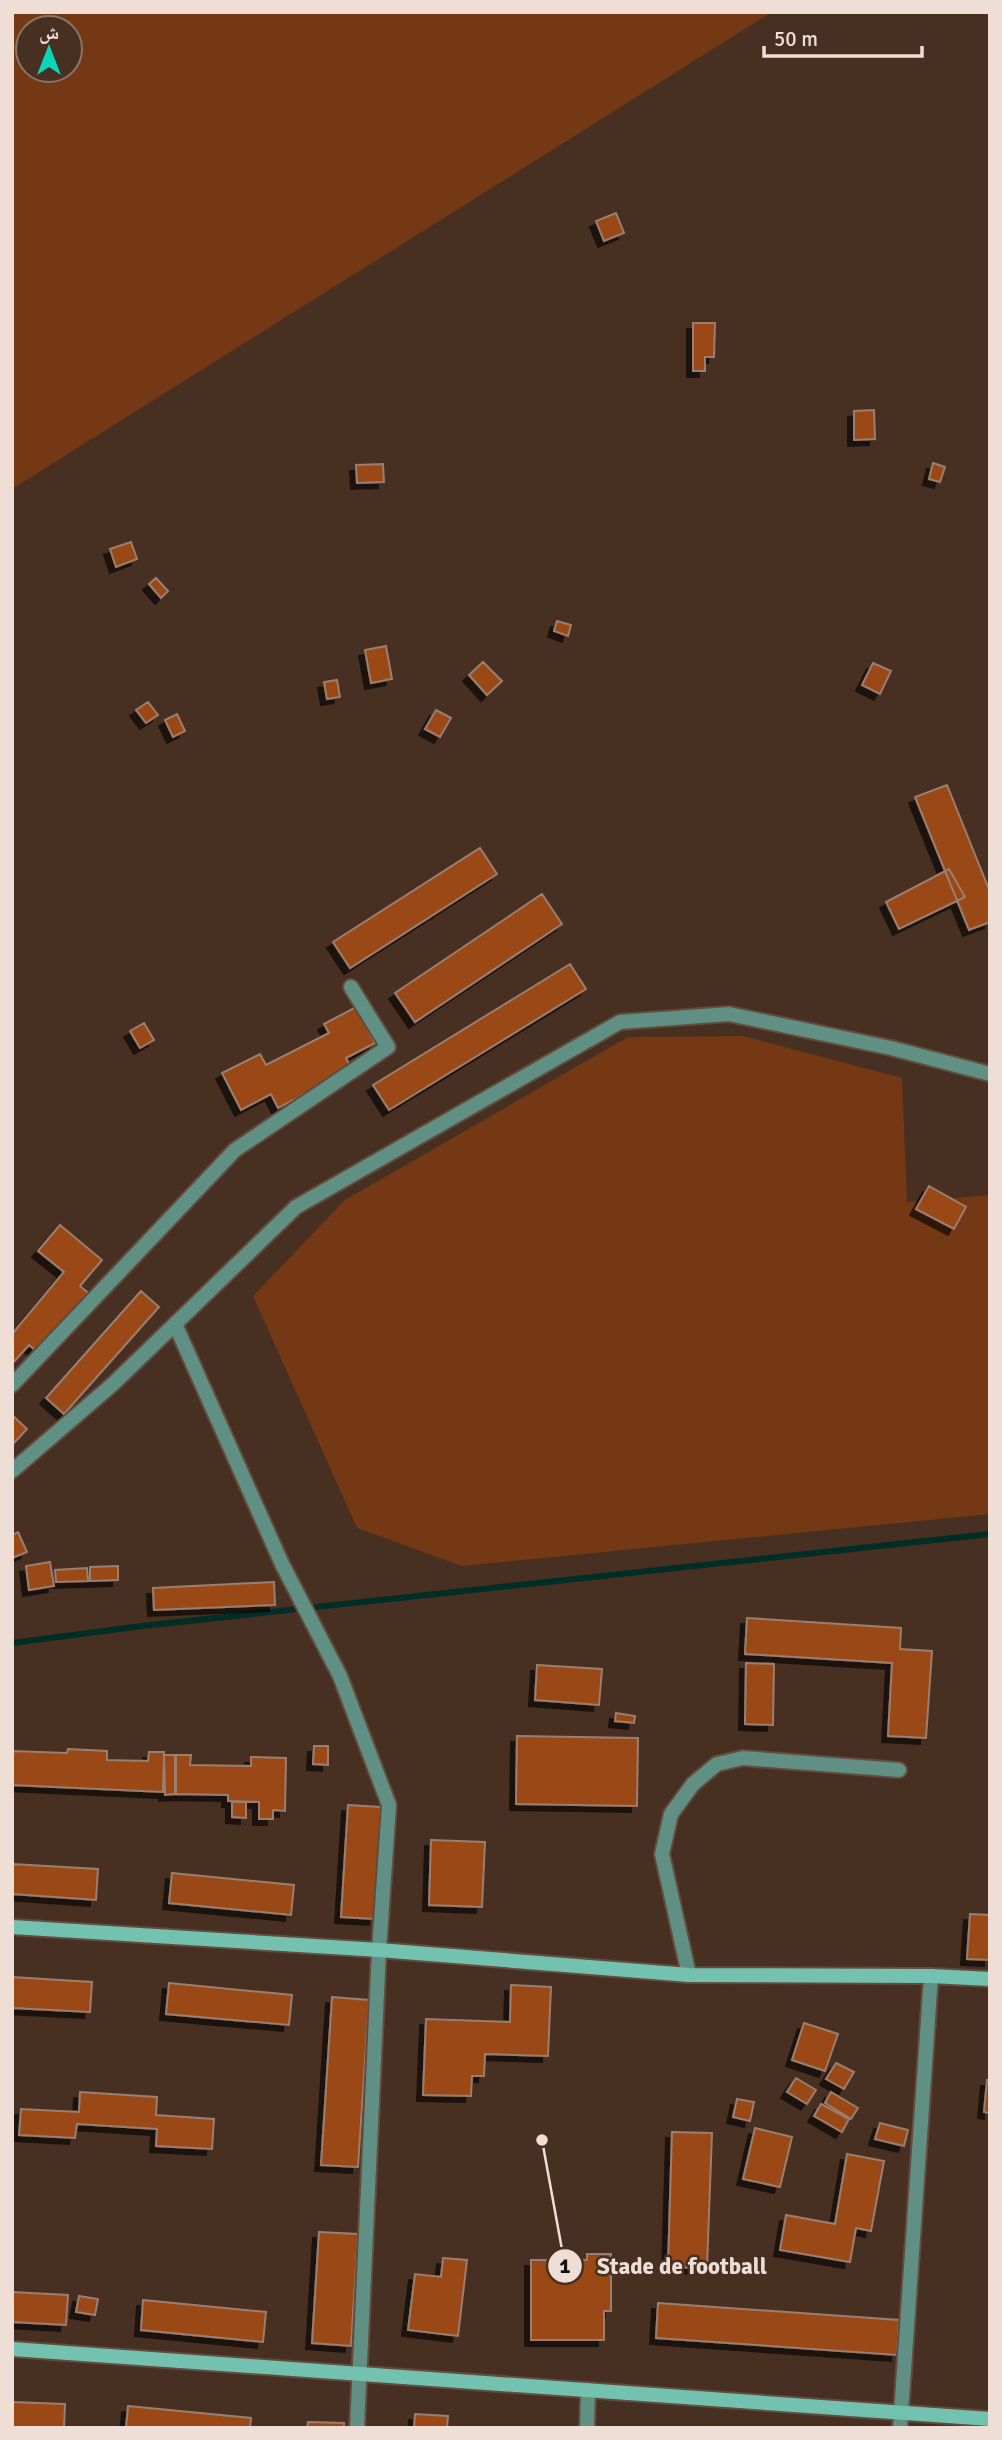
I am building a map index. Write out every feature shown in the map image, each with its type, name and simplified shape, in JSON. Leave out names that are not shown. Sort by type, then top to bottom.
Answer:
[{"type":"street","points":[[12,1385],[235,1150],[388,1047],[351,987]]},
{"type":"street","points":[[12,1471],[113,1384],[296,1207],[620,1022],[729,1014],[891,1048],[990,1074]]},
{"type":"street","points":[[175,1324],[282,1564],[340,1676],[389,1805],[379,1950],[357,2428]]},
{"type":"street","points":[[689,1975],[662,1854],[671,1814],[692,1784],[717,1764],[743,1758],[899,1770]]},
{"type":"street","points":[[12,1927],[379,1950],[689,1975],[931,1976],[990,1979]]},
{"type":"street","points":[[900,2421],[931,1976]]},
{"type":"street","points":[[12,2349],[588,2390],[900,2421],[990,2419]]},
{"type":"street","points":[[587,2428],[588,2390]]},
{"type":"shaded area","points":[[12,12],[772,12],[12,489]]},
{"type":"shaded area","points":[[743,1036],[902,1078],[907,1202],[990,1195],[990,1514],[462,1566],[357,1528],[253,1296],[345,1200],[628,1037]]},
{"type":"building","points":[[616,213],[624,233],[604,241],[596,221]]},
{"type":"building","points":[[693,323],[715,323],[714,357],[705,357],[705,371],[693,371]]},
{"type":"building","points":[[874,410],[875,439],[854,440],[854,411]]},
{"type":"building","points":[[933,463],[945,467],[940,482],[929,479]]},
{"type":"building","points":[[383,464],[384,482],[357,483],[356,465]]},
{"type":"building","points":[[131,542],[137,559],[116,567],[110,549]]},
{"type":"building","points":[[156,578],[168,591],[161,598],[149,584]]},
{"type":"building","points":[[557,621],[571,625],[568,636],[554,631]]},
{"type":"building","points":[[386,646],[392,679],[371,683],[365,650]]},
{"type":"building","points":[[483,662],[502,681],[487,695],[469,675]]},
{"type":"building","points":[[873,663],[891,671],[880,694],[862,685]]},
{"type":"building","points":[[337,680],[340,697],[327,699],[324,682]]},
{"type":"building","points":[[148,702],[158,715],[146,723],[136,710]]},
{"type":"building","points":[[436,710],[451,718],[440,737],[425,729]]},
{"type":"building","points":[[177,714],[185,731],[173,737],[165,720]]},
{"type":"building","points":[[947,785],[990,892],[990,922],[969,930],[915,797]]},
{"type":"building","points":[[480,848],[497,874],[350,968],[333,942]]},
{"type":"building","points":[[949,869],[965,897],[899,929],[886,902]]},
{"type":"building","points":[[542,894],[562,924],[415,1022],[395,993]]},
{"type":"building","points":[[570,964],[586,989],[389,1110],[373,1085]]},
{"type":"building","points":[[356,1007],[375,1043],[346,1058],[352,1070],[278,1108],[271,1094],[241,1110],[222,1073],[260,1054],[266,1065],[329,1033],[324,1024]]},
{"type":"building","points":[[144,1023],[154,1040],[140,1048],[130,1031]]},
{"type":"building","points":[[929,1186],[966,1207],[954,1229],[916,1209]]},
{"type":"building","points":[[60,1225],[102,1260],[80,1286],[92,1296],[40,1354],[29,1345],[12,1364],[12,1334],[64,1272],[38,1251]]},
{"type":"building","points":[[141,1291],[159,1307],[64,1414],[46,1398]]},
{"type":"building","points":[[12,1415],[27,1429],[14,1443],[12,1441]]},
{"type":"building","points":[[18,1532],[27,1552],[12,1558],[12,1535]]},
{"type":"building","points":[[50,1562],[54,1586],[29,1590],[26,1566]]},
{"type":"building","points":[[118,1566],[118,1580],[90,1581],[90,1567]]},
{"type":"building","points":[[87,1568],[88,1581],[56,1582],[55,1570]]},
{"type":"building","points":[[274,1582],[275,1605],[154,1610],[153,1588]]},
{"type":"building","points":[[747,1618],[901,1628],[900,1649],[932,1651],[926,1738],[888,1736],[892,1663],[745,1654]]},
{"type":"building","points":[[746,1663],[774,1664],[773,1725],[745,1724]]},
{"type":"building","points":[[537,1665],[602,1669],[599,1705],[535,1700]]},
{"type":"building","points":[[616,1713],[635,1716],[634,1723],[615,1721]]},
{"type":"building","points":[[517,1736],[638,1738],[637,1806],[516,1804]]},
{"type":"building","points":[[314,1746],[328,1746],[328,1765],[313,1764]]},
{"type":"building","points":[[68,1749],[107,1751],[107,1760],[148,1761],[149,1752],[164,1752],[163,1792],[12,1785],[12,1751],[67,1753]]},
{"type":"building","points":[[164,1755],[175,1755],[175,1794],[165,1795]]},
{"type":"building","points":[[176,1755],[191,1755],[190,1765],[251,1766],[251,1757],[286,1758],[285,1811],[273,1810],[273,1819],[259,1819],[259,1802],[228,1801],[228,1795],[176,1794]]},
{"type":"building","points":[[232,1802],[246,1802],[246,1818],[232,1817]]},
{"type":"building","points":[[348,1805],[381,1807],[375,1919],[341,1917]]},
{"type":"building","points":[[431,1840],[485,1842],[482,1907],[429,1905]]},
{"type":"building","points":[[12,1864],[98,1869],[96,1900],[12,1894]]},
{"type":"building","points":[[172,1873],[294,1885],[291,1915],[169,1903]]},
{"type":"building","points":[[970,1914],[990,1915],[990,1960],[967,1959]]},
{"type":"building","points":[[12,1977],[92,1982],[90,2012],[12,2008]]},
{"type":"building","points":[[169,1983],[292,1995],[289,2025],[166,2014]]},
{"type":"building","points":[[511,1985],[551,1987],[548,2056],[485,2054],[484,2076],[472,2076],[471,2096],[423,2095],[426,2019],[510,2022]]},
{"type":"building","points":[[332,1997],[369,2000],[358,2167],[321,2165]]},
{"type":"building","points":[[804,2023],[838,2034],[825,2071],[792,2060]]},
{"type":"building","points":[[836,2063],[854,2072],[844,2089],[826,2079]]},
{"type":"building","points":[[796,2078],[816,2090],[807,2104],[787,2092]]},
{"type":"building","points":[[987,2080],[990,2080],[990,2113],[984,2112]]},
{"type":"building","points":[[80,2092],[157,2097],[156,2115],[214,2119],[212,2149],[156,2146],[157,2129],[77,2124],[75,2138],[19,2135],[21,2109],[79,2112]]},
{"type":"building","points":[[831,2092],[858,2108],[851,2119],[825,2103]]},
{"type":"building","points":[[737,2099],[754,2102],[750,2121],[733,2117]]},
{"type":"building","points":[[821,2104],[849,2119],[842,2132],[814,2116]]},
{"type":"building","points":[[880,2123],[908,2130],[904,2146],[875,2139]]},
{"type":"building","points":[[755,2128],[792,2137],[780,2187],[743,2179]]},
{"type":"building","points":[[672,2132],[712,2133],[707,2268],[668,2267]]},
{"type":"building","points":[[847,2154],[884,2161],[871,2231],[856,2228],[850,2262],[780,2250],[786,2215],[835,2224]]},
{"type":"building","points":[[319,2232],[358,2234],[351,2346],[312,2343]]},
{"type":"building","points":[[587,2254],[611,2254],[611,2311],[604,2311],[604,2340],[531,2340],[531,2260],[587,2260]]},
{"type":"building","points":[[443,2258],[467,2260],[458,2336],[408,2330],[415,2274],[441,2277]]},
{"type":"building","points":[[12,2292],[68,2295],[66,2325],[12,2322]]},
{"type":"building","points":[[79,2296],[98,2299],[95,2315],[76,2312]]},
{"type":"building","points":[[143,2300],[266,2312],[263,2342],[141,2330]]},
{"type":"building","points":[[658,2303],[899,2320],[897,2355],[656,2338]]},
{"type":"building","points":[[12,2402],[65,2404],[64,2428],[12,2428]]},
{"type":"building","points":[[128,2406],[251,2418],[250,2428],[126,2428]]},
{"type":"building","points":[[415,2414],[448,2416],[447,2428],[414,2428]]},
{"type":"building","points":[[308,2422],[344,2423],[344,2428],[307,2428]]},
{"type":"waterway","points":[[12,1643],[142,1626],[990,1534]]},
{"type":"place","name":"Stade de football","points":[[542,2140]]}]
